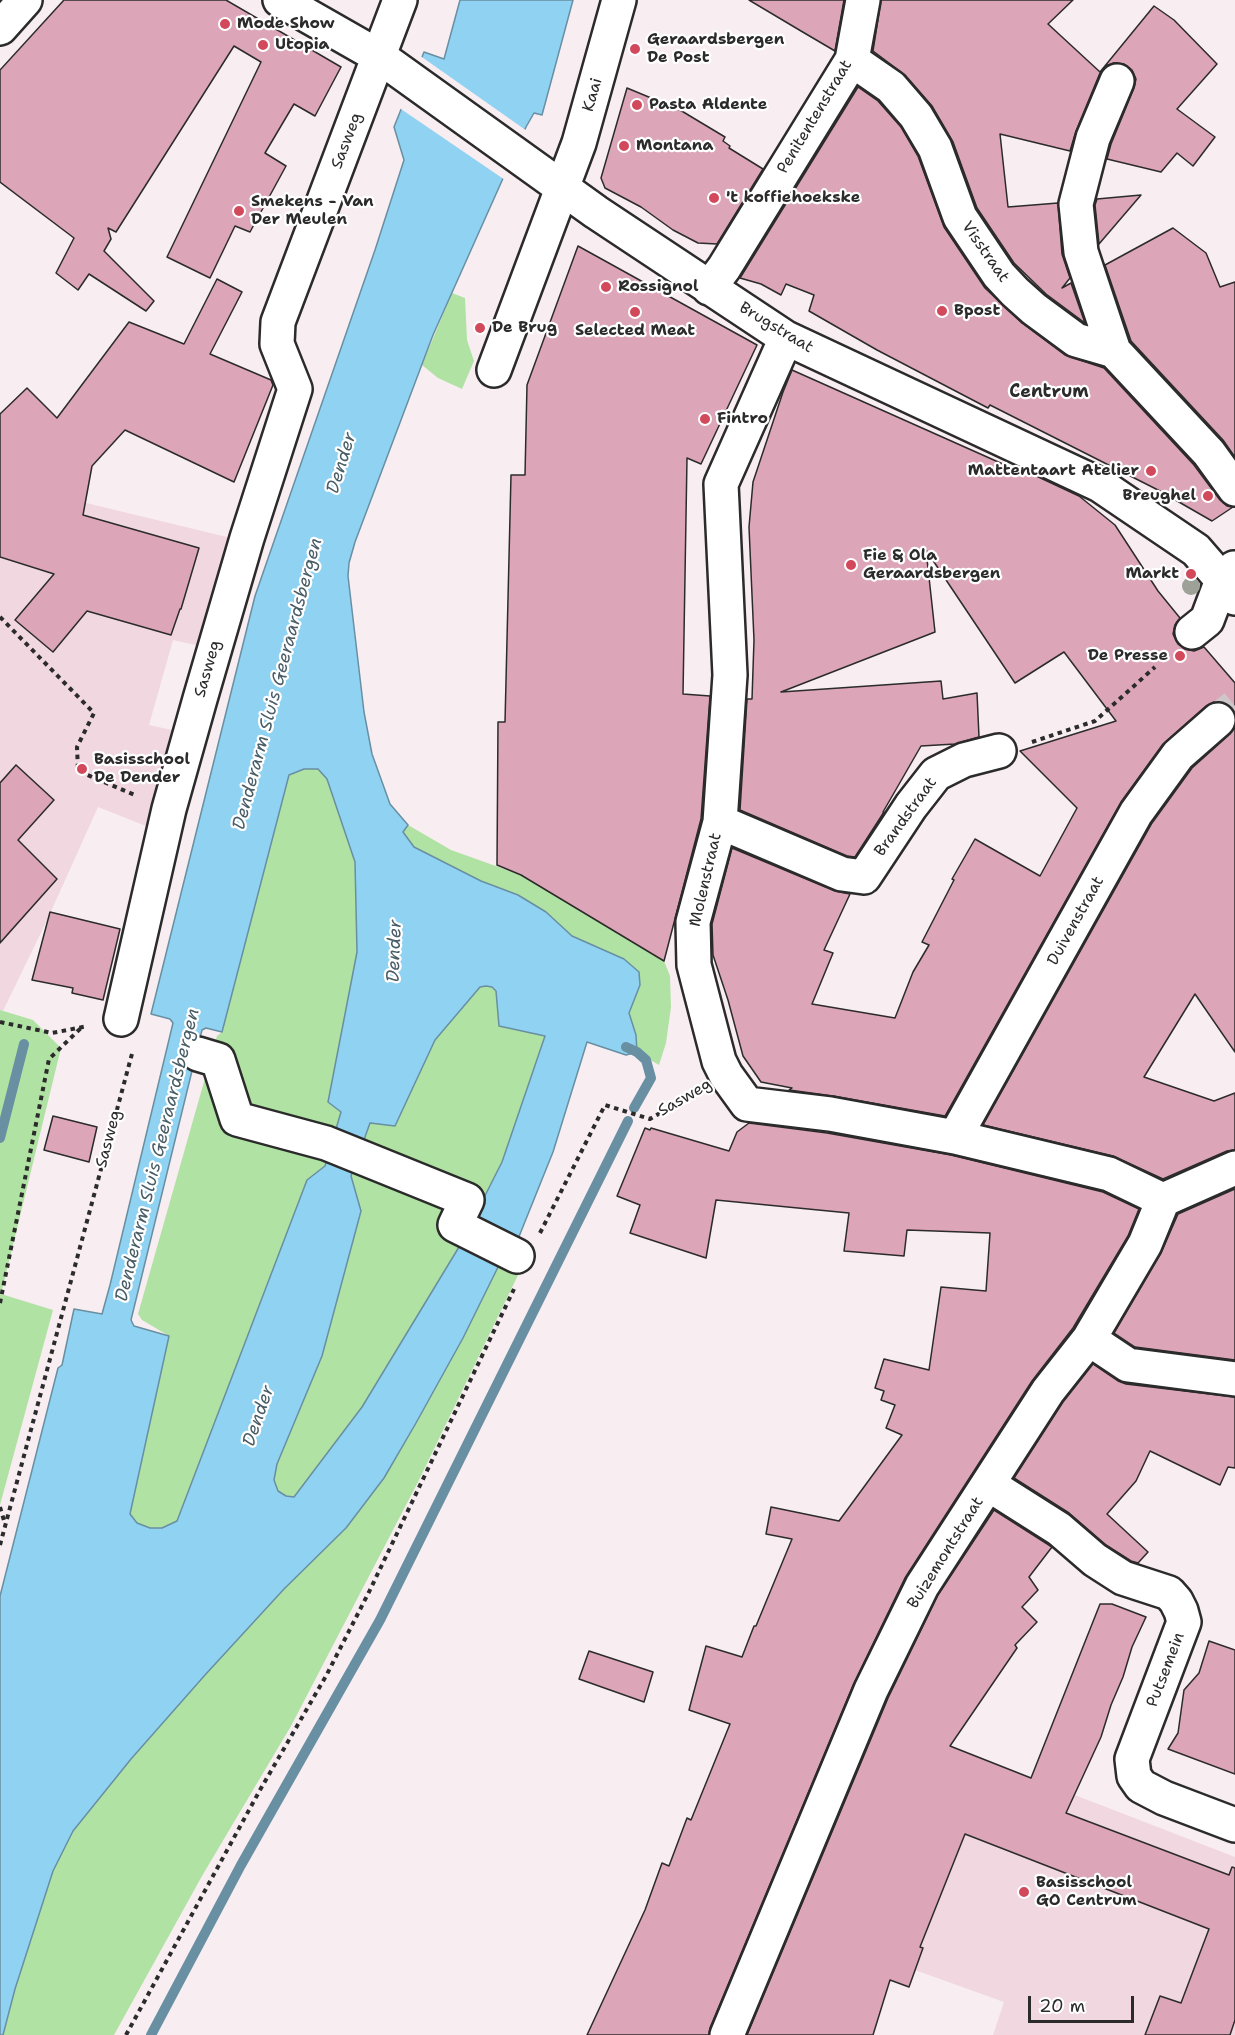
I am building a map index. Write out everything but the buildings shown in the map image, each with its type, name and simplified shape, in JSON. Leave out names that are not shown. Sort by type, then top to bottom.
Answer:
[{"type":"street","points":[[0,28],[25,0]]},
{"type":"street","name":"Brugstraat","points":[[280,0],[380,57],[596,213],[786,338],[1100,485],[1196,550],[1231,581]]},
{"type":"street","name":"Sasweg","points":[[121,1019],[169,809],[247,538],[295,389],[277,344],[278,322],[400,0]]},
{"type":"street","name":"Kaai","points":[[494,370],[579,142],[619,0]]},
{"type":"street","name":"Penitentenstraat","points":[[709,288],[724,268],[852,60],[863,0]]},
{"type":"street","name":"Visstraat","points":[[852,60],[891,87],[916,116],[935,148],[960,217],[999,275],[1034,309],[1076,340],[1113,351]]},
{"type":"street","points":[[1117,81],[1093,138],[1076,204],[1082,252],[1113,351],[1209,453],[1235,489]]},
{"type":"street","name":"Molenstraat","points":[[786,338],[721,484],[730,675],[720,822],[693,922],[694,965],[719,1061],[747,1104],[830,1114],[955,1137],[1110,1174],[1163,1200]]},
{"type":"street","points":[[1191,632],[1207,620],[1231,581]]},
{"type":"street","name":"Duivenstraat","points":[[955,1137],[1136,813],[1178,755],[1218,720]]},
{"type":"street","name":"Brandstraat","points":[[720,822],[842,874],[864,877],[911,806],[936,774],[964,760],[999,750]]},
{"type":"street","points":[[198,1054],[218,1060],[237,1119],[326,1143],[467,1200],[455,1226],[524,1259]]},
{"type":"street","points":[[1163,1200],[1235,1168]]},
{"type":"street","name":"Buizemontstraat","points":[[727,2035],[871,1690],[922,1586],[1048,1391],[1089,1339],[1145,1244],[1163,1200]]},
{"type":"street","points":[[1089,1339],[1128,1365],[1235,1379]]},
{"type":"street","name":"Putsemein","points":[[988,1484],[1059,1529],[1095,1560],[1123,1578],[1169,1593],[1181,1611],[1184,1622],[1132,1759],[1134,1776],[1141,1786],[1164,1798],[1235,1825]]},
{"type":"path","points":[[0,617],[94,713],[77,747],[78,771],[169,809]]},
{"type":"path","points":[[999,750],[1040,741],[1095,721],[1155,668]]},
{"type":"path","name":"Sasweg","points":[[0,1545],[133,1050],[121,1019]]},
{"type":"path","points":[[0,1022],[52,1033],[81,1027],[49,1059],[0,1303]]},
{"type":"path","name":"Sasweg","points":[[524,1259],[605,1105],[650,1119],[726,1075]]},
{"type":"path","points":[[126,2035],[342,1644],[411,1507],[524,1259]]},
{"type":"path","points":[[0,1507],[5,1525]]},
{"type":"shaded area","name":"Basisschool De Dender","points":[[0,487],[49,494],[235,539],[200,646],[173,640],[149,725],[176,731],[146,826],[98,807],[3,1011],[0,1010]]},
{"type":"shaded area","name":"Basisschool GO Centrum","points":[[881,1720],[1235,1857],[1235,2035],[993,2035],[1004,2002],[798,1928]]},
{"type":"green space","points":[[452,293],[465,298],[467,340],[474,361],[462,389],[438,378],[422,365]]},
{"type":"green space","points":[[304,769],[318,769],[327,779],[355,862],[357,952],[328,1102],[341,1112],[325,1166],[307,1180],[177,1521],[162,1528],[150,1528],[137,1523],[130,1514],[169,1336],[142,1320],[138,1314],[217,1036],[222,1032],[289,775]]},
{"type":"green space","points":[[408,825],[451,850],[521,875],[664,961],[670,976],[671,1007],[666,1043],[659,1065],[637,1052],[636,1035],[629,1013],[640,985],[624,959],[572,936],[546,912],[518,895],[481,881],[414,847],[403,832]]},
{"type":"green space","points":[[480,987],[492,987],[545,1035],[502,1162],[459,1247],[362,1407],[294,1497],[286,1496],[278,1491],[274,1480],[277,1464],[361,1211],[351,1176],[370,1123],[395,1126],[435,1040]]},
{"type":"green space","points":[[0,1010],[33,1020],[61,1048],[1,1294],[53,1310],[0,1505]]},
{"type":"green space","points":[[502,1259],[520,1271],[418,1482],[291,1726],[202,1876],[114,2035],[3,2035],[15,1989],[53,1871],[73,1831],[131,1759],[205,1675],[284,1589],[346,1528],[384,1478],[463,1338]]},
{"type":"water","points":[[460,0],[573,0],[542,115],[534,113],[526,127],[433,335],[349,563],[348,576],[364,712],[372,754],[390,804],[408,825],[403,832],[414,847],[481,881],[518,895],[546,912],[572,936],[624,959],[639,972],[640,985],[629,1013],[636,1035],[637,1052],[626,1055],[587,1042],[553,1152],[516,1244],[502,1259],[463,1338],[384,1478],[346,1528],[284,1589],[205,1675],[131,1759],[73,1831],[53,1871],[15,1989],[3,2035],[0,2035],[0,1596],[58,1368],[62,1365],[74,1309],[102,1314],[110,1285],[173,1023],[170,1019],[151,1014],[255,596],[404,160],[394,127],[424,52],[444,59]],"holes":[[[304,769],[318,769],[327,779],[355,862],[357,952],[328,1102],[341,1112],[325,1166],[307,1180],[177,1521],[162,1528],[150,1528],[137,1523],[130,1514],[169,1336],[134,1326],[131,1320],[202,1030],[206,1028],[222,1032],[289,775]],[[486,986],[496,991],[499,1026],[545,1036],[502,1162],[459,1247],[362,1407],[294,1497],[286,1496],[278,1491],[274,1480],[277,1464],[322,1356],[361,1211],[351,1176],[370,1123],[395,1126],[435,1040],[480,987]]]},
{"type":"pier","points":[[419,55],[527,131],[505,180],[398,107]]},
{"type":"waterway","points":[[0,1138],[24,1044]]},
{"type":"waterway","points":[[626,1047],[637,1052],[646,1060],[651,1078],[634,1108]]},
{"type":"waterway","points":[[151,2035],[241,1865],[380,1620],[628,1121]]},
{"type":"tunnel","points":[[1218,720],[1235,706]]},
{"type":"place","name":"Mode Show","points":[[225,24]]},
{"type":"place","name":"Utopia","points":[[263,45]]},
{"type":"place","name":"Geraardsbergen De Post","points":[[635,49]]},
{"type":"place","name":"Pasta Aldente","points":[[637,105]]},
{"type":"place","name":"Montana","points":[[624,146]]},
{"type":"place","name":"'t koffiehoekske","points":[[714,198]]},
{"type":"place","name":"Smekens - Van Der Meulen","points":[[239,211]]},
{"type":"place","name":"Rossignol","points":[[606,287]]},
{"type":"place","name":"Bpost","points":[[942,311]]},
{"type":"place","name":"Selected Meat","points":[[635,312]]},
{"type":"place","name":"De Brug","points":[[480,328]]},
{"type":"place","name":"Fintro","points":[[705,419]]},
{"type":"place","name":"Mattentaart Atelier","points":[[1151,471]]},
{"type":"place","name":"Breughel","points":[[1208,496]]},
{"type":"place","name":"Fie & Ola Geraardsbergen","points":[[851,565]]},
{"type":"place","name":"Markt","points":[[1191,574]]},
{"type":"place","name":"De Presse","points":[[1180,656]]},
{"type":"place","name":"Basisschool De Dender","points":[[82,769]]},
{"type":"place","name":"Basisschool GO Centrum","points":[[1024,1892]]},
{"type":"district","name":"Centrum","points":[[1049,392]]},
{"type":"water label","name":"Dender","points":[[342,463]]},
{"type":"water label","name":"Denderarm Sluis Geeraardsbergen","points":[[278,684]]},
{"type":"water label","name":"Dender","points":[[395,951]]},
{"type":"water label","name":"Denderarm Sluis Geeraardsbergen","points":[[158,1155]]},
{"type":"water label","name":"Dender","points":[[259,1416]]}]
